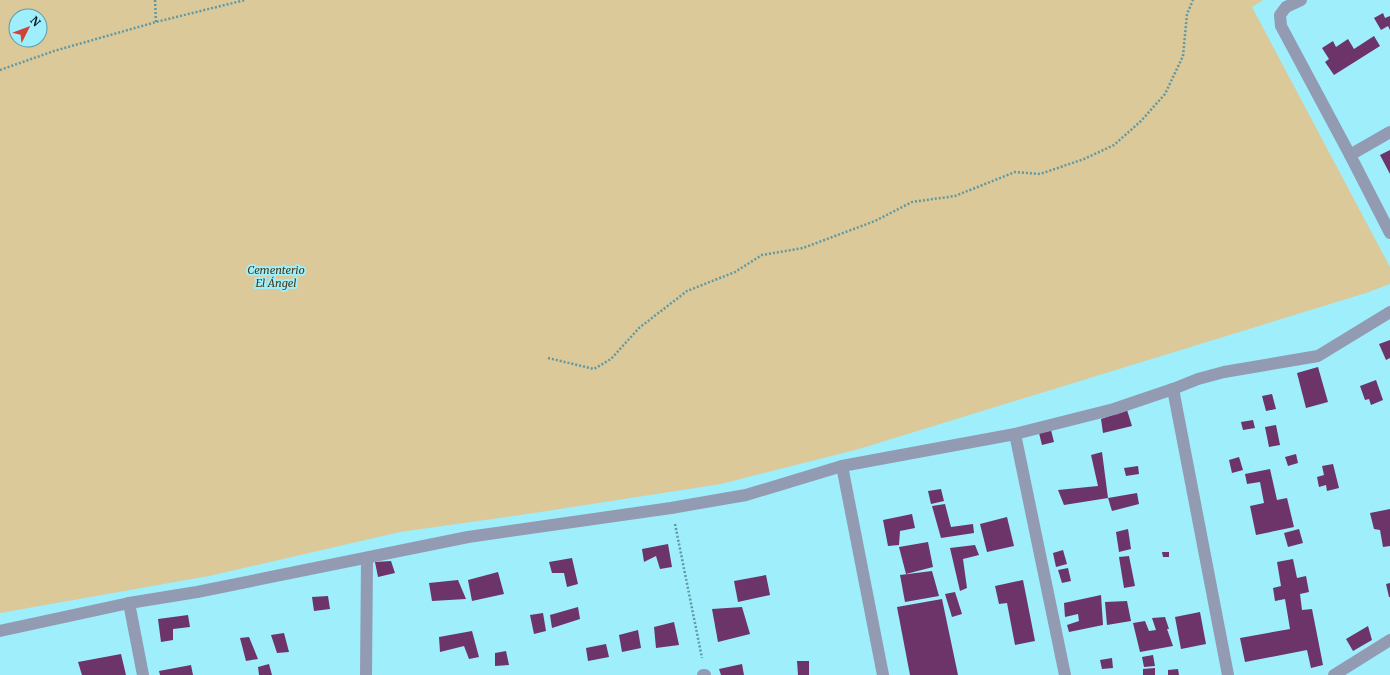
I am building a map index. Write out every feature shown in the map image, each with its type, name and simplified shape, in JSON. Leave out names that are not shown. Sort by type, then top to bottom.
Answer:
[{"type":"street","points":[[1301,0],[1286,7],[1280,15],[1281,26],[1350,154],[1390,233]]},
{"type":"street","points":[[1350,154],[1390,132]]},
{"type":"street","points":[[0,631],[129,603],[197,592],[468,537],[671,508],[746,495],[842,466],[1015,434],[1114,409],[1198,379],[1224,372],[1318,356],[1390,312]]},
{"type":"street","points":[[1173,389],[1228,675]]},
{"type":"street","points":[[1015,434],[1064,675]]},
{"type":"street","points":[[842,466],[883,675]]},
{"type":"street","points":[[366,675],[367,558]]},
{"type":"street","points":[[129,603],[143,675]]},
{"type":"street","points":[[1334,675],[1390,640]]},
{"type":"path","points":[[155,0],[156,22]]},
{"type":"path","points":[[0,70],[54,51],[156,22],[245,0]]},
{"type":"path","points":[[548,358],[594,369],[611,360],[639,328],[687,291],[734,272],[762,255],[803,248],[875,221],[912,202],[955,196],[1015,172],[1040,174],[1084,159],[1114,145],[1141,121],[1166,94],[1183,56],[1187,14],[1193,0]]},
{"type":"path","points":[[671,508],[704,675]]},
{"type":"green space","name":"Cementerio El Ángel","points":[[0,0],[1263,0],[1252,7],[1390,267],[1390,284],[1366,293],[859,449],[721,484],[400,532],[209,576],[0,613]]},
{"type":"building","points":[[1383,13],[1385,18],[1390,16],[1390,30],[1388,26],[1381,30],[1374,18]]},
{"type":"building","points":[[1374,36],[1380,46],[1334,75],[1325,62],[1329,59],[1322,48],[1333,41],[1336,47],[1348,39],[1354,49]]},
{"type":"building","points":[[1390,150],[1390,174],[1380,155]]},
{"type":"building","points":[[1390,340],[1390,358],[1386,360],[1379,344]]},
{"type":"building","points":[[1318,367],[1328,402],[1306,408],[1297,373]]},
{"type":"building","points":[[1376,380],[1383,400],[1371,405],[1369,399],[1365,400],[1360,386]]},
{"type":"building","points":[[1272,394],[1276,409],[1266,411],[1262,396]]},
{"type":"building","points":[[1127,410],[1132,426],[1103,433],[1101,419]]},
{"type":"building","points":[[1253,420],[1255,428],[1243,430],[1241,422]]},
{"type":"building","points":[[1276,425],[1280,445],[1269,447],[1265,427]]},
{"type":"building","points":[[1051,430],[1054,442],[1042,445],[1039,433]]},
{"type":"building","points":[[1102,452],[1108,498],[1064,505],[1058,490],[1098,486],[1091,455]]},
{"type":"building","points":[[1296,454],[1298,463],[1288,466],[1285,457]]},
{"type":"building","points":[[1239,457],[1243,470],[1232,473],[1229,460]]},
{"type":"building","points":[[1333,464],[1339,488],[1327,491],[1326,485],[1319,487],[1317,477],[1324,475],[1322,466]]},
{"type":"building","points":[[1138,466],[1139,474],[1126,476],[1124,468]]},
{"type":"building","points":[[1270,469],[1277,500],[1287,498],[1294,527],[1256,535],[1250,506],[1264,503],[1260,482],[1247,484],[1245,474]]},
{"type":"building","points":[[941,489],[944,501],[931,504],[928,491]]},
{"type":"building","points":[[1137,493],[1139,504],[1112,511],[1108,498]]},
{"type":"building","points":[[945,504],[951,527],[973,524],[974,533],[941,538],[932,506]]},
{"type":"building","points":[[1390,509],[1390,546],[1383,547],[1380,530],[1374,529],[1370,513]]},
{"type":"building","points":[[912,514],[915,528],[900,531],[899,545],[888,546],[883,520]]},
{"type":"building","points":[[1007,517],[1014,546],[987,552],[980,524]]},
{"type":"building","points":[[1128,529],[1131,549],[1119,552],[1116,532]]},
{"type":"building","points":[[1299,529],[1303,543],[1288,547],[1284,533]]},
{"type":"building","points":[[928,542],[933,567],[906,574],[899,547]]},
{"type":"building","points":[[668,544],[672,567],[660,569],[656,556],[644,562],[642,549]]},
{"type":"building","points":[[975,545],[979,555],[963,559],[967,588],[960,591],[950,548]]},
{"type":"building","points":[[1063,550],[1067,564],[1056,567],[1053,553]]},
{"type":"building","points":[[1162,552],[1169,552],[1169,557],[1163,557]]},
{"type":"building","points":[[1129,556],[1135,586],[1124,588],[1119,557]]},
{"type":"building","points":[[572,558],[578,584],[567,587],[564,573],[552,573],[549,562]]},
{"type":"building","points":[[1293,559],[1297,578],[1306,576],[1309,592],[1300,594],[1302,610],[1312,609],[1323,665],[1311,668],[1307,650],[1245,662],[1240,638],[1290,629],[1285,599],[1275,601],[1273,588],[1281,586],[1277,562]]},
{"type":"building","points":[[391,561],[395,573],[378,577],[375,562]]},
{"type":"building","points":[[1068,568],[1071,581],[1062,583],[1058,570]]},
{"type":"building","points":[[932,571],[939,596],[905,602],[900,575]]},
{"type":"building","points":[[498,572],[504,594],[472,601],[468,580]]},
{"type":"building","points":[[766,575],[770,595],[738,602],[734,581]]},
{"type":"building","points":[[458,580],[466,599],[432,601],[429,583]]},
{"type":"building","points":[[1023,580],[1035,641],[1015,645],[1007,603],[999,604],[995,586]]},
{"type":"building","points":[[1390,583],[1390,597],[1389,597],[1386,584]]},
{"type":"building","points":[[955,592],[962,614],[952,617],[945,594]]},
{"type":"building","points":[[1101,595],[1103,625],[1069,632],[1067,625],[1079,621],[1078,614],[1065,617],[1064,603]]},
{"type":"building","points":[[328,596],[330,609],[314,611],[312,597]]},
{"type":"building","points":[[942,599],[958,675],[910,675],[897,607]]},
{"type":"building","points":[[1127,601],[1131,621],[1107,625],[1105,602]]},
{"type":"building","points":[[578,607],[580,619],[552,628],[550,615]]},
{"type":"building","points":[[742,607],[750,634],[718,642],[712,609]]},
{"type":"building","points":[[1200,612],[1206,644],[1181,649],[1175,617]]},
{"type":"building","points":[[543,613],[546,631],[534,634],[530,615]]},
{"type":"building","points":[[188,615],[190,627],[173,629],[173,640],[161,642],[158,619]]},
{"type":"building","points":[[1165,617],[1169,629],[1167,629],[1173,646],[1140,652],[1133,623],[1145,621],[1149,631],[1156,630],[1152,618]]},
{"type":"building","points":[[674,622],[679,645],[656,648],[654,627]]},
{"type":"building","points":[[1368,626],[1372,640],[1353,651],[1346,639]]},
{"type":"building","points":[[638,630],[641,648],[622,652],[619,635]]},
{"type":"building","points":[[472,631],[479,657],[469,659],[464,646],[440,652],[439,637]]},
{"type":"building","points":[[284,633],[289,652],[277,653],[271,635]]},
{"type":"building","points":[[249,637],[258,659],[246,661],[240,638]]},
{"type":"building","points":[[606,644],[609,657],[588,661],[586,648]]},
{"type":"building","points":[[506,651],[509,665],[495,666],[495,653]]},
{"type":"building","points":[[121,654],[126,675],[82,675],[78,662]]},
{"type":"building","points":[[1153,655],[1155,666],[1144,667],[1142,657]]},
{"type":"building","points":[[1112,658],[1113,668],[1102,669],[1100,660]]},
{"type":"building","points":[[797,661],[809,661],[809,675],[798,675]]},
{"type":"building","points":[[269,664],[272,675],[259,675],[258,667]]},
{"type":"building","points":[[742,664],[744,675],[721,675],[719,669]]},
{"type":"building","points":[[191,665],[193,675],[160,675],[159,671]]},
{"type":"building","points":[[1155,668],[1155,675],[1143,675],[1143,669]]},
{"type":"building","points":[[1178,669],[1179,675],[1168,675],[1168,670]]}]
